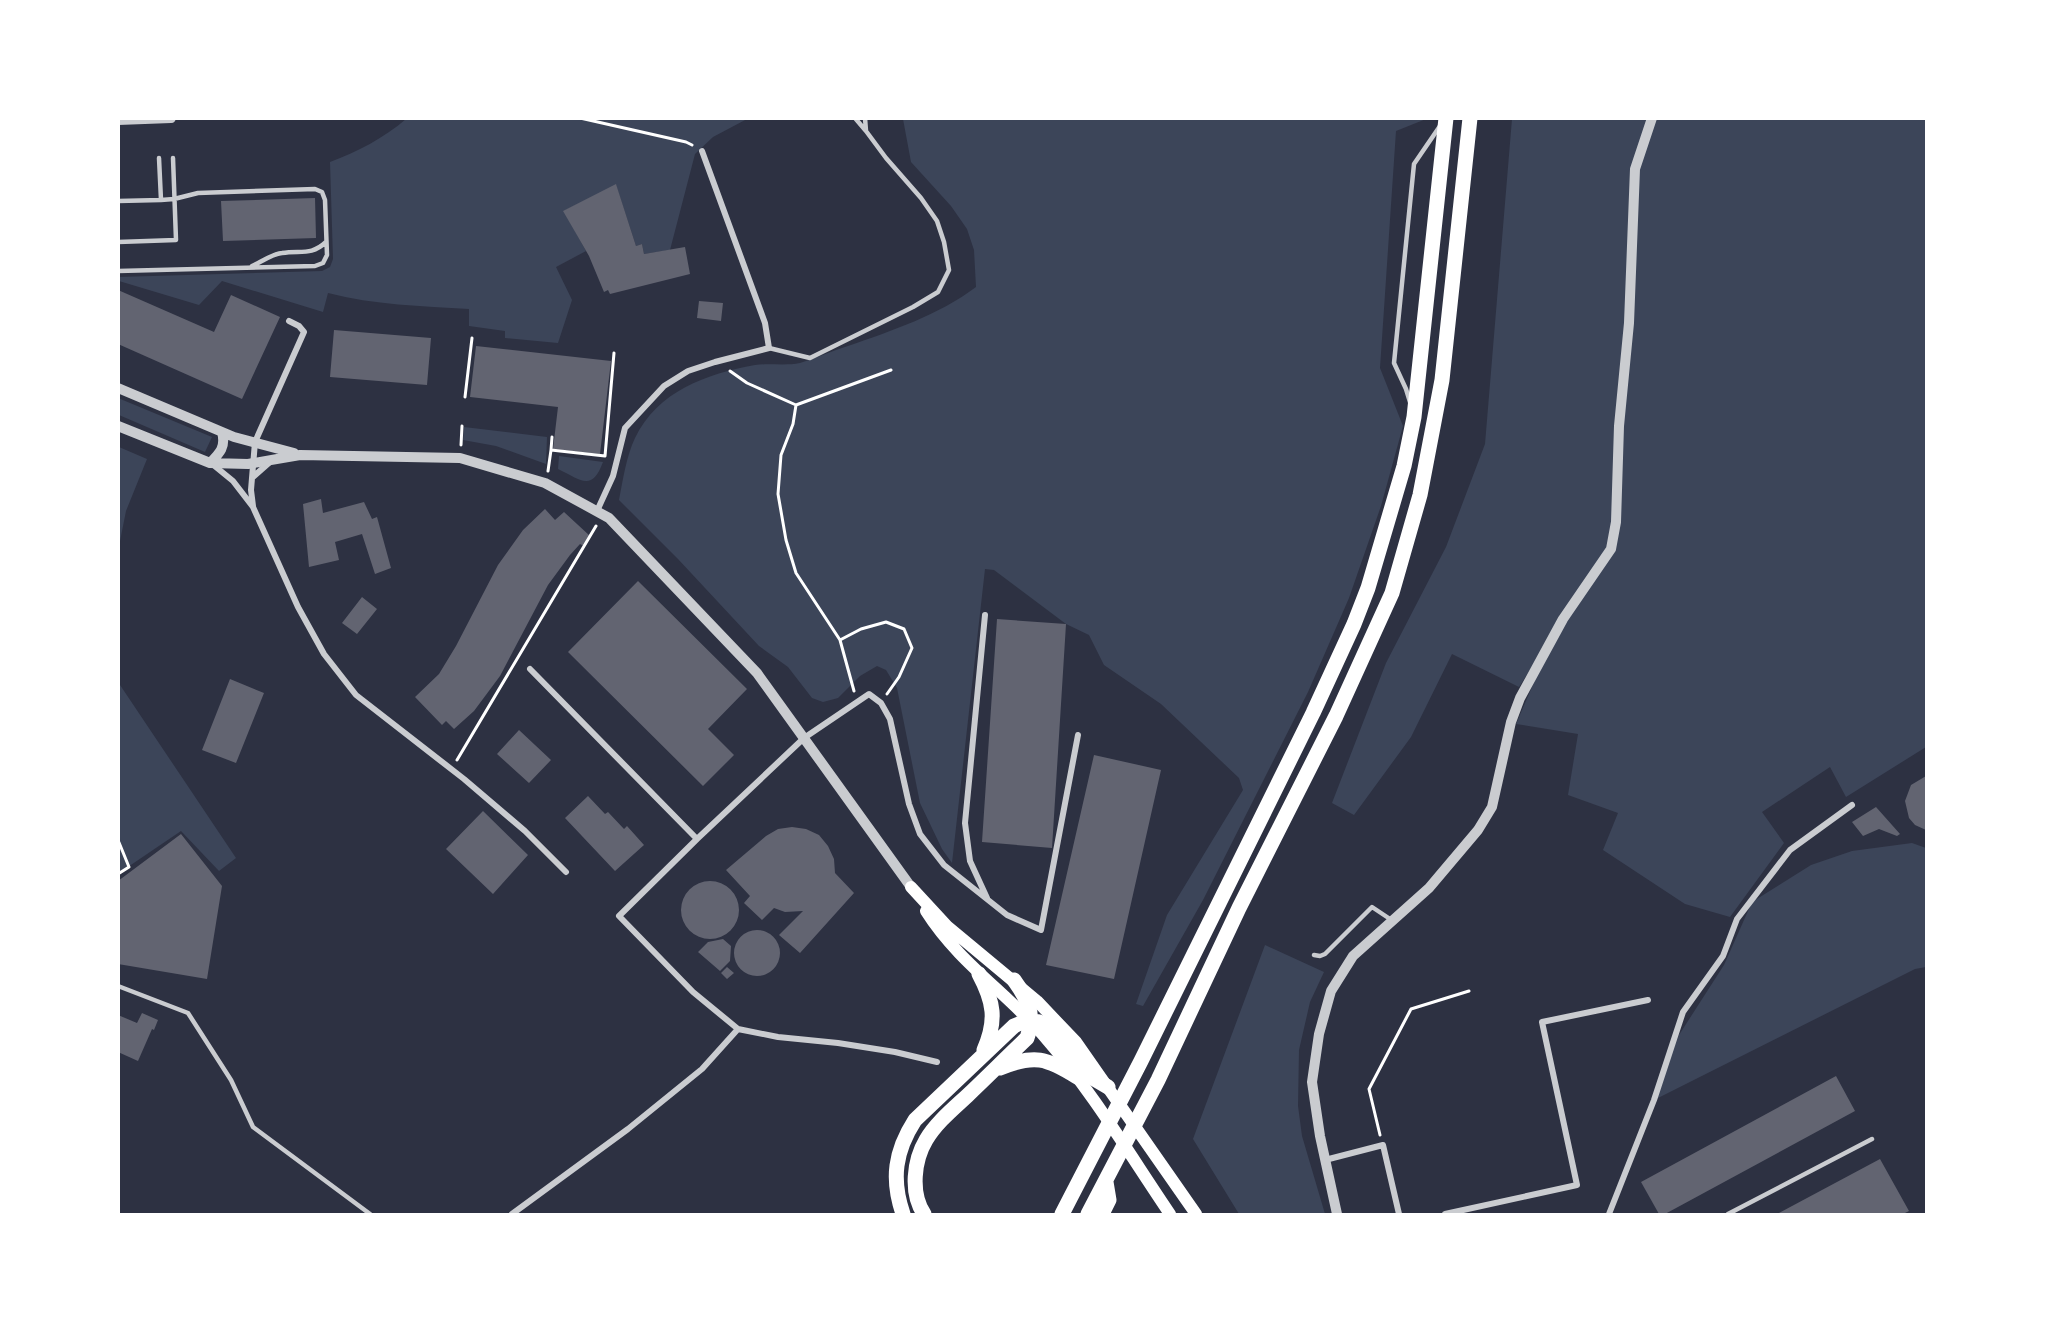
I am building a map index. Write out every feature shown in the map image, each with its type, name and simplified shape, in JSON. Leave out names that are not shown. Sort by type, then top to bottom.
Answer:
[{"type":"highway","points":[[1062,1215],[1313,713],[1354,624],[1381,548],[1404,466],[1414,417],[1445,118]]},
{"type":"highway","points":[[1088,1215],[1158,1080],[1208,970],[1336,716],[1392,592],[1420,495],[1442,380],[1470,118]]},
{"type":"highway","points":[[979,974],[988,990],[993,1016],[990,1036],[982,1056]]},
{"type":"highway","points":[[924,1215],[916,1196],[915,1177],[919,1155],[927,1138],[941,1121],[1027,1038],[1031,1021],[1030,1008],[1026,997],[1014,980]]},
{"type":"highway","points":[[903,1215],[897,1189],[896,1171],[898,1152],[905,1136],[915,1120],[1014,1026],[1040,1021],[1048,1026],[1091,1077],[1108,1088]]},
{"type":"highway","points":[[994,1070],[1016,1061],[1035,1059],[1050,1061],[1077,1077]]},
{"type":"highway","points":[[1050,1215],[1072,1174],[1088,1162]]},
{"type":"highway","points":[[1102,1215],[1109,1200],[1106,1182]]},
{"type":"main road","points":[[911,887],[952,947],[1031,1021],[1077,1077],[1170,1215]]},
{"type":"main road","points":[[911,887],[962,939],[1014,980],[1061,1025],[1083,1050],[1196,1215]]},
{"type":"street","points":[[118,120],[171,118]]},
{"type":"street","points":[[1337,1215],[1312,1082],[1319,1034],[1331,991],[1353,956],[1429,888],[1478,830],[1492,807],[1511,722],[1520,698],[1563,619],[1611,549],[1616,522],[1619,426],[1629,322],[1635,169],[1652,118]]},
{"type":"street","points":[[600,513],[613,476],[625,428],[664,386],[688,371],[769,348],[765,323],[702,151]]},
{"type":"street","points":[[253,507],[251,490],[255,442],[304,332],[289,321]]},
{"type":"street","points":[[118,388],[222,432],[300,455]]},
{"type":"street","points":[[118,426],[210,463],[233,482],[253,507],[298,607],[324,654],[356,695],[525,831],[566,872]]},
{"type":"street","points":[[210,463],[222,451],[224,441],[222,432]]},
{"type":"street","points":[[210,463],[253,463],[300,455],[460,458],[545,483],[609,518],[757,673],[911,887]]},
{"type":"street","points":[[252,477],[277,458]]},
{"type":"street","points":[[985,615],[965,824],[970,861],[989,901]]},
{"type":"street","points":[[530,669],[697,838]]},
{"type":"street","points":[[937,1062],[896,1052],[778,1037],[738,1029],[693,992],[619,916],[697,838],[804,738],[869,694],[881,703],[890,719],[909,804],[920,834],[944,865],[989,901],[1007,915],[1041,930],[1078,735]]},
{"type":"street","points":[[1609,1215],[1654,1100],[1683,1012],[1723,956],[1737,919],[1790,850],[1852,806]]},
{"type":"street","points":[[1445,1215],[1577,1185],[1542,1022],[1648,1000]]},
{"type":"street","points":[[512,1215],[628,1129],[702,1069],[738,1029]]},
{"type":"street","points":[[1325,1160],[1383,1145],[1400,1215]]},
{"type":"lane","points":[[769,348],[810,358],[913,308],[938,292],[949,270],[937,220],[855,118]]},
{"type":"lane","points":[[865,118],[866,131]]},
{"type":"lane","points":[[1414,417],[1406,389],[1394,363],[1414,164],[1445,118]]},
{"type":"lane","points":[[159,158],[161,200]]},
{"type":"lane","points":[[118,242],[176,240],[173,158]]},
{"type":"lane","points":[[118,201],[174,199],[198,193],[315,189],[322,192],[325,200],[327,242],[327,255],[323,263],[315,266],[118,271]]},
{"type":"lane","points":[[249,268],[280,253],[310,252],[327,242]]},
{"type":"lane","points":[[1314,955],[1325,954],[1372,907],[1393,921]]},
{"type":"lane","points":[[118,986],[188,1013],[231,1080],[253,1127],[370,1215]]},
{"type":"lane","points":[[1728,1215],[1872,1139]]},
{"type":"path","points":[[580,118],[686,142],[702,151]]},
{"type":"path","points":[[465,397],[472,338]]},
{"type":"path","points":[[551,450],[605,456],[614,353]]},
{"type":"path","points":[[715,362],[747,383],[796,405],[891,370]]},
{"type":"path","points":[[796,405],[793,424],[781,455],[778,494],[786,540],[796,573],[840,640],[857,701]]},
{"type":"path","points":[[545,483],[552,437]]},
{"type":"path","points":[[452,770],[600,513]]},
{"type":"path","points":[[840,640],[861,629],[886,622],[904,629],[912,648],[900,677],[881,703]]},
{"type":"path","points":[[118,840],[129,867],[118,874]]},
{"type":"path","points":[[1383,1145],[1369,1089],[1411,1009],[1469,991]]},
{"type":"shaded area","points":[[406,119],[747,119],[713,137],[695,154],[670,250],[644,254],[642,244],[636,246],[616,185],[564,211],[586,251],[556,267],[572,300],[558,343],[505,338],[505,331],[469,326],[469,309],[380,303],[328,293],[323,312],[222,281],[199,305],[119,281],[118,277],[322,271],[330,267],[333,259],[330,162],[370,144]]},
{"type":"shaded area","points":[[903,119],[1426,119],[1396,131],[1380,368],[1403,426],[1381,506],[1349,598],[1308,692],[1203,900],[1143,1006],[1136,1004],[1167,915],[1243,790],[1239,778],[1161,704],[1104,665],[1089,635],[1066,624],[994,570],[985,569],[952,863],[942,849],[920,803],[897,688],[886,670],[877,666],[860,676],[838,698],[823,702],[812,698],[788,667],[759,646],[619,500],[627,461],[635,438],[657,408],[685,387],[719,374],[755,365],[795,364],[806,361],[914,321],[946,306],[976,287],[974,250],[967,229],[951,206],[911,162]]},
{"type":"shaded area","points":[[1512,119],[1926,119],[1926,747],[1846,797],[1830,767],[1762,812],[1784,843],[1730,917],[1685,904],[1603,850],[1618,813],[1568,795],[1578,734],[1516,724],[1559,624],[1519,687],[1452,654],[1411,737],[1354,815],[1332,803],[1386,663],[1446,547],[1485,444]]},
{"type":"shaded area","points":[[118,398],[212,437],[205,452],[119,415]]},
{"type":"shaded area","points":[[464,427],[547,437],[546,464],[496,446],[463,440]]},
{"type":"shaded area","points":[[119,447],[147,459],[126,511],[119,546]]},
{"type":"shaded area","points":[[559,456],[603,462],[595,477],[585,481],[558,469]]},
{"type":"shaded area","points":[[118,682],[236,858],[219,871],[181,831],[119,873]]},
{"type":"shaded area","points":[[1912,843],[1926,848],[1926,967],[1915,969],[1654,1100],[1679,1035],[1724,965],[1752,902],[1811,865],[1852,851]]},
{"type":"shaded area","points":[[1265,945],[1324,972],[1310,1002],[1299,1050],[1298,1106],[1302,1136],[1325,1214],[1239,1214],[1193,1139]]},
{"type":"building","points":[[616,184],[636,246],[642,244],[644,254],[685,247],[690,274],[610,294],[608,290],[604,292],[589,256],[563,211]]},
{"type":"building","points":[[315,198],[316,238],[223,241],[221,201]]},
{"type":"building","points":[[118,290],[214,332],[231,295],[280,317],[242,399],[118,344]]},
{"type":"building","points":[[699,301],[723,303],[721,321],[697,318]]},
{"type":"building","points":[[334,330],[431,338],[427,385],[330,377]]},
{"type":"building","points":[[476,346],[611,361],[600,454],[553,449],[558,407],[470,397]]},
{"type":"building","points":[[321,499],[323,513],[364,502],[372,519],[377,517],[391,568],[375,574],[362,534],[335,542],[339,560],[309,567],[303,504]]},
{"type":"building","points":[[545,509],[555,520],[564,512],[590,536],[584,546],[580,544],[570,555],[548,585],[500,676],[474,711],[454,729],[446,721],[442,725],[415,697],[439,674],[498,565],[523,530]]},
{"type":"building","points":[[638,581],[747,689],[708,729],[734,755],[703,786],[568,652]]},
{"type":"building","points":[[362,597],[377,609],[357,634],[342,623]]},
{"type":"building","points":[[997,619],[1066,624],[1052,848],[982,842]]},
{"type":"building","points":[[230,679],[264,693],[236,763],[202,750]]},
{"type":"building","points":[[519,730],[551,760],[529,783],[497,754]]},
{"type":"building","points":[[1094,755],[1161,770],[1114,979],[1046,965]]},
{"type":"building","points":[[1926,776],[1926,830],[1915,825],[1909,818],[1905,801],[1911,785]]},
{"type":"building","points":[[588,796],[624,829],[627,826],[644,845],[615,871],[565,818]]},
{"type":"building","points":[[1876,807],[1900,834],[1897,836],[1879,829],[1863,836],[1852,822]]},
{"type":"building","points":[[483,811],[528,855],[493,894],[446,849]]},
{"type":"building","points":[[792,827],[806,829],[819,835],[828,846],[834,859],[835,873],[854,893],[800,953],[779,935],[803,911],[785,912],[774,908],[762,920],[744,903],[750,896],[726,870],[766,836],[778,829]]},
{"type":"building","points":[[181,834],[222,886],[207,979],[118,964],[118,881]]},
{"type":"building","points":[[704,881],[716,881],[731,889],[739,904],[739,916],[731,931],[716,939],[704,939],[689,931],[681,916],[681,904],[689,889]]},
{"type":"building","points":[[762,930],[774,936],[779,944],[779,962],[774,970],[766,975],[752,976],[744,973],[737,966],[734,948],[737,940],[744,933]]},
{"type":"building","points":[[723,939],[731,946],[730,961],[720,971],[698,952],[708,942]]},
{"type":"building","points":[[727,967],[734,973],[727,979],[721,973]]},
{"type":"building","points":[[142,1013],[158,1020],[138,1061],[118,1052],[118,1015],[137,1023]]},
{"type":"building","points":[[1836,1076],[1855,1111],[1665,1214],[1659,1214],[1641,1182]]},
{"type":"building","points":[[1880,1159],[1909,1211],[1903,1214],[1777,1214]]}]
